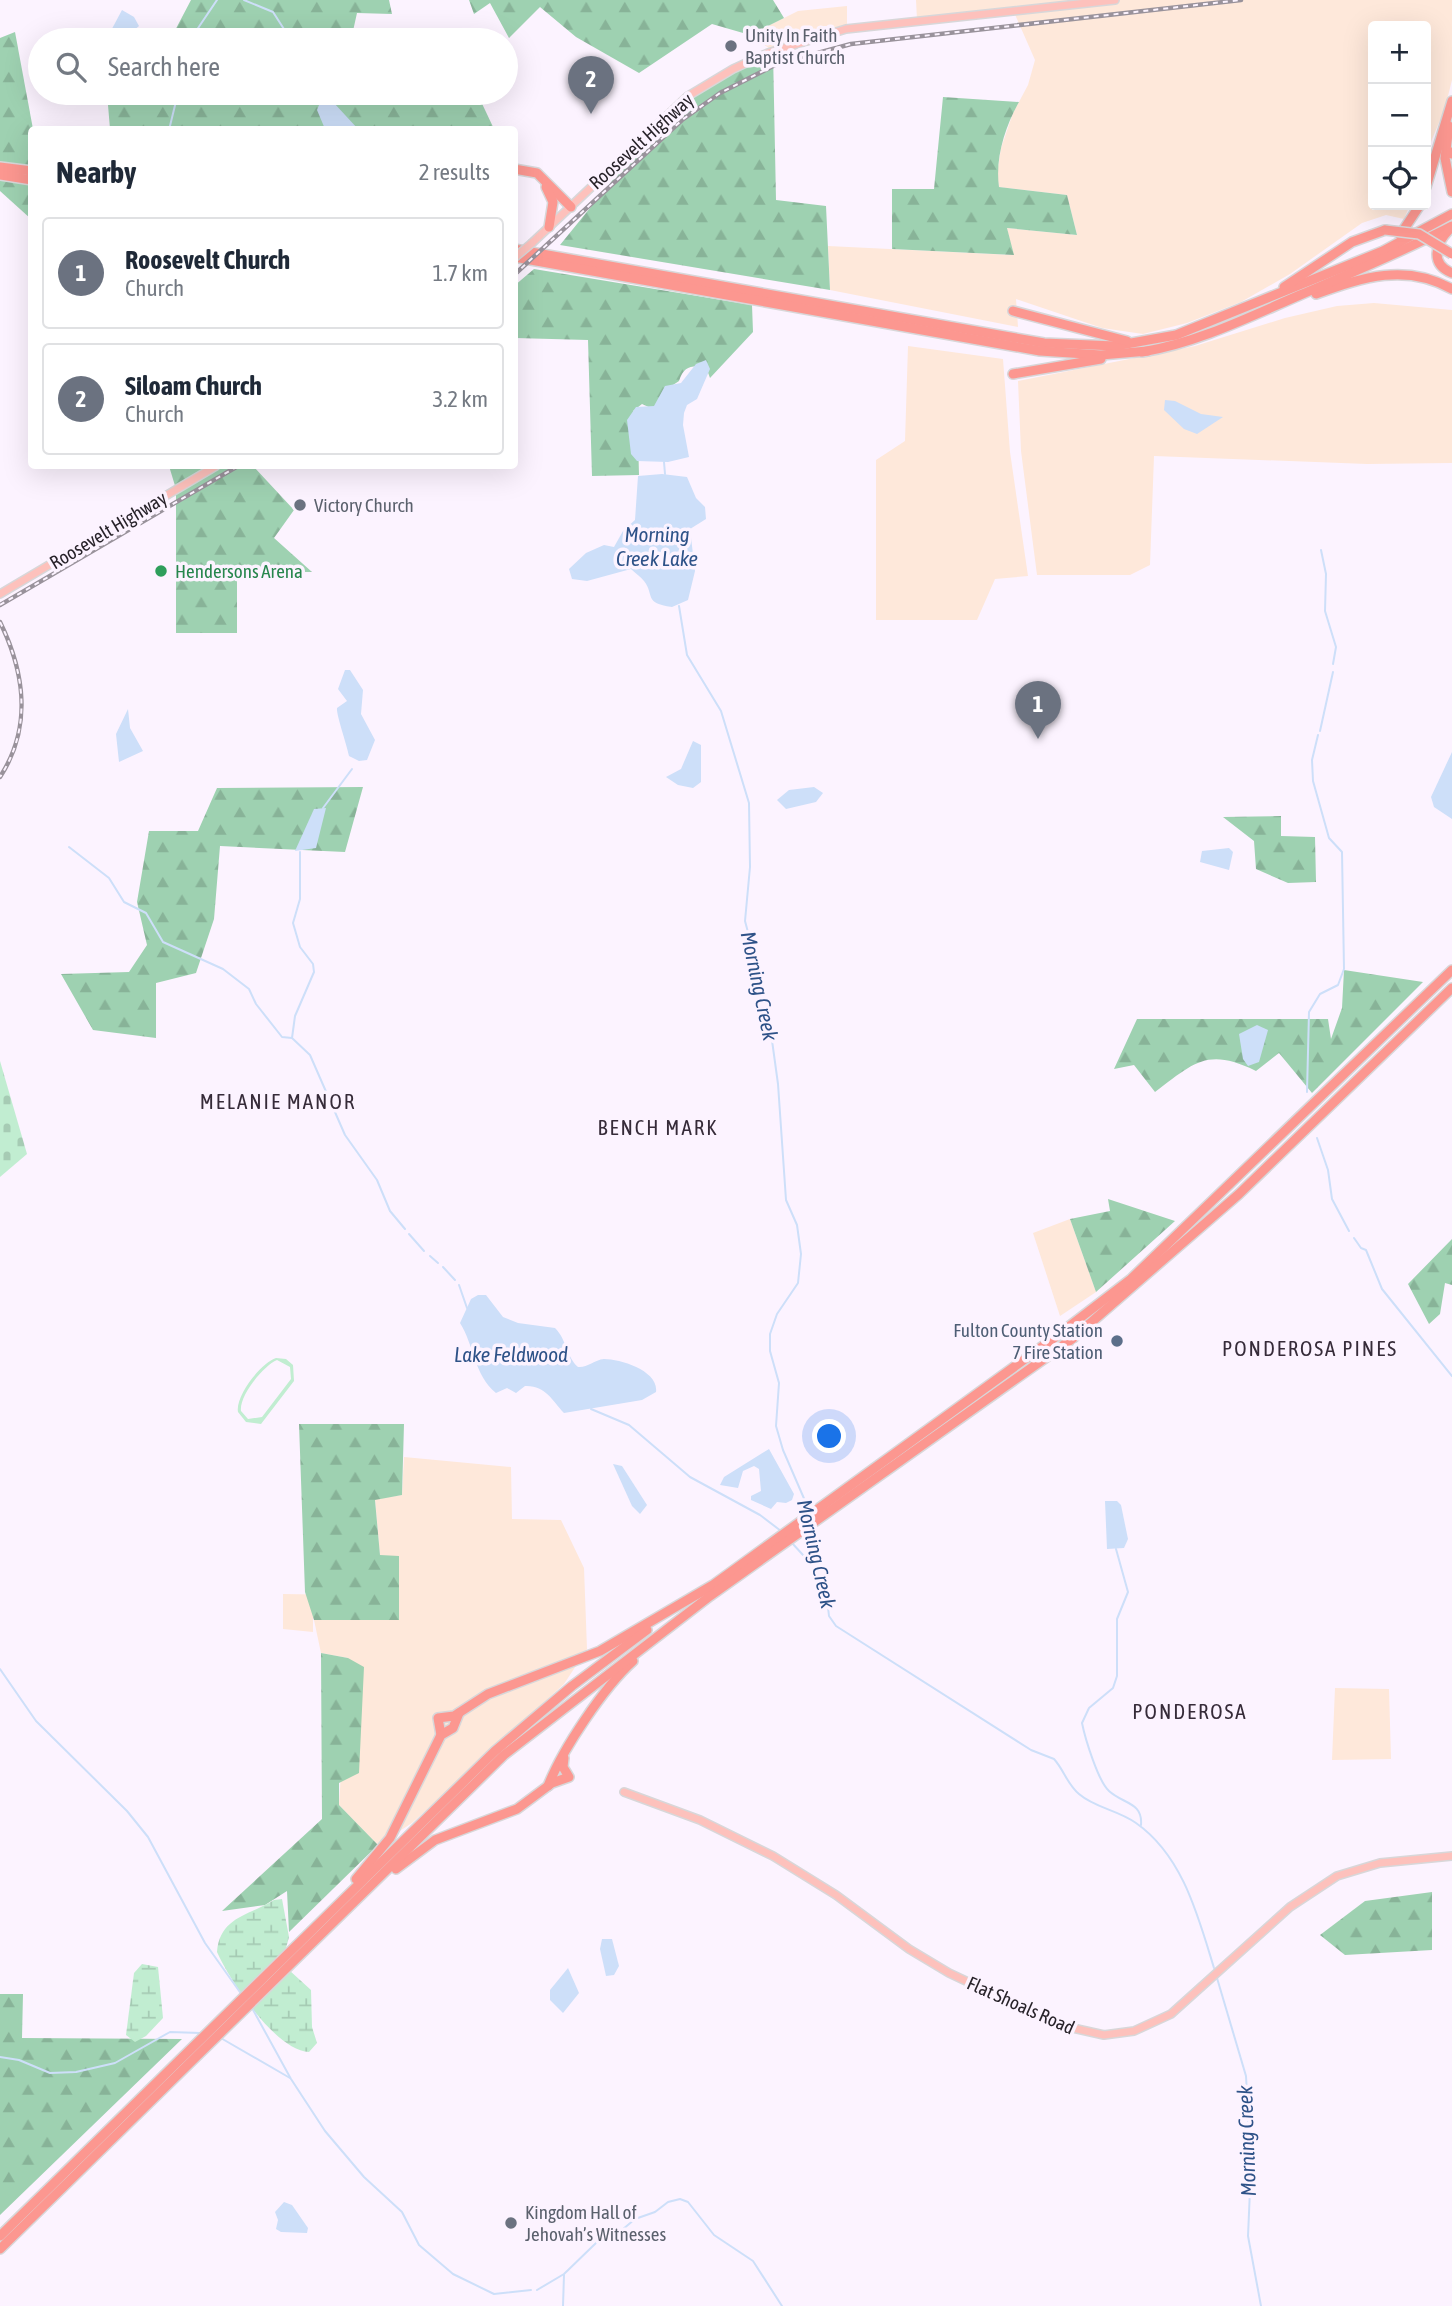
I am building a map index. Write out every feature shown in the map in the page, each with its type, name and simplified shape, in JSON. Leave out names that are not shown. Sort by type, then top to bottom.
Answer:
[{"type":"highway","points":[[1431,170],[1452,101]]},
{"type":"highway","points":[[1452,114],[1445,158],[1452,192]]},
{"type":"highway","points":[[0,167],[28,170]]},
{"type":"highway","points":[[518,171],[537,173],[569,209]]},
{"type":"highway","points":[[518,172],[531,175],[569,209]]},
{"type":"highway","points":[[0,175],[28,179]]},
{"type":"highway","points":[[546,187],[553,202],[549,226]]},
{"type":"highway","points":[[1363,260],[1402,233],[1417,210]]},
{"type":"highway","points":[[518,258],[1040,352],[1101,355],[1149,347],[1205,326],[1363,260],[1452,214]]},
{"type":"highway","points":[[1452,227],[1440,240],[1436,252],[1439,264],[1452,273]]},
{"type":"highway","points":[[1242,320],[1394,256],[1452,227]]},
{"type":"highway","points":[[1246,308],[1298,279],[1360,238],[1385,230],[1419,234],[1452,254]]},
{"type":"highway","points":[[518,250],[1053,344],[1149,347]]},
{"type":"highway","points":[[1013,374],[1149,347],[1242,320],[1378,275],[1418,276],[1452,289]]},
{"type":"highway","points":[[1013,311],[1149,347]]},
{"type":"highway","points":[[0,2236],[495,1751],[572,1686],[685,1602],[776,1541],[1131,1279],[1452,970]]},
{"type":"highway","points":[[0,2249],[504,1755],[710,1596],[1072,1339],[1202,1228],[1452,988]]},
{"type":"highway","points":[[548,1786],[552,1773],[612,1683],[641,1653],[710,1596]]},
{"type":"highway","points":[[441,1735],[438,1718],[458,1713],[488,1694],[600,1651],[685,1602]]},
{"type":"highway","points":[[289,1953],[377,1857],[390,1838],[441,1735],[453,1728],[458,1713]]},
{"type":"highway","points":[[362,1896],[435,1840],[517,1809],[548,1786],[569,1777],[563,1767],[564,1758]]},
{"type":"main road","name":"Roosevelt Highway","points":[[518,254],[688,96],[733,69],[768,53],[846,29],[1115,0]]},
{"type":"main road","name":"Roosevelt Highway","points":[[0,594],[211,469]]},
{"type":"main road","name":"Flat Shoals Road","points":[[624,1793],[700,1820],[774,1856],[836,1895],[938,1967],[1059,2025],[1096,2034],[1134,2031],[1171,2014],[1290,1907],[1337,1876],[1380,1863],[1452,1856]]},
{"type":"shaded area","points":[[916,0],[1452,0],[1452,80],[1445,108],[1431,142],[1431,21],[1368,21],[1368,210],[1408,210],[1404,219],[1386,215],[1362,223],[1290,274],[1241,302],[1187,323],[1143,334],[1102,328],[1016,299],[1018,327],[830,290],[828,246],[1013,255],[1007,228],[1077,235],[1067,195],[999,187],[997,174],[1001,148],[1013,113],[1028,85],[1035,60],[1013,10],[917,20]]},
{"type":"shaded area","points":[[847,6],[847,31],[773,51],[750,35],[798,11]]},
{"type":"shaded area","points":[[1374,303],[1452,310],[1452,463],[1367,464],[1154,456],[1150,565],[1130,575],[1037,575],[1021,451],[1018,381],[1195,346],[1285,318],[1337,306]]},
{"type":"shaded area","points":[[908,346],[1003,359],[1010,452],[1028,576],[995,579],[977,620],[876,620],[876,460],[905,441]]},
{"type":"shaded area","points":[[1070,1219],[1096,1292],[1060,1316],[1033,1233]]},
{"type":"shaded area","points":[[404,1457],[511,1467],[512,1519],[561,1520],[584,1568],[587,1649],[564,1684],[412,1823],[378,1845],[339,1805],[348,1658],[321,1653],[314,1620],[398,1620],[313,1616],[313,1632],[283,1629],[283,1594],[345,1595],[399,1556],[380,1556],[375,1499],[402,1495]]},
{"type":"shaded area","points":[[1335,1688],[1389,1689],[1391,1759],[1332,1760]]},
{"type":"green space","points":[[191,0],[389,0],[392,14],[357,13],[354,28],[176,28]]},
{"type":"green space","points":[[469,0],[773,0],[784,18],[750,35],[712,24],[639,73],[576,37],[540,7],[518,29],[504,28],[490,3],[474,14]]},
{"type":"green space","points":[[15,32],[32,126],[28,126],[28,216],[0,191],[0,38]]},
{"type":"green space","points":[[773,51],[776,200],[826,206],[830,290],[560,245],[667,113],[691,95]]},
{"type":"green space","points":[[943,97],[1019,102],[1002,143],[998,165],[999,187],[1067,195],[1077,235],[1007,228],[1014,255],[892,249],[892,189],[934,189]]},
{"type":"green space","points":[[108,105],[483,105],[493,126],[110,126]]},
{"type":"green space","points":[[534,269],[752,305],[753,332],[710,378],[706,367],[689,368],[653,409],[642,404],[633,411],[638,437],[639,475],[592,476],[588,340],[518,338],[518,283]]},
{"type":"green space","points":[[170,469],[256,469],[294,510],[274,538],[312,572],[237,572],[237,633],[176,633],[176,489]]},
{"type":"green space","points":[[363,787],[345,852],[220,846],[214,919],[196,973],[156,983],[156,1038],[93,1030],[61,974],[129,972],[147,945],[137,902],[149,831],[198,831],[217,788]]},
{"type":"green space","points":[[1281,816],[1281,836],[1315,837],[1316,882],[1288,883],[1256,869],[1254,841],[1223,817]]},
{"type":"green space","points":[[1344,970],[1423,982],[1312,1093],[1279,1053],[1256,1071],[1225,1060],[1202,1062],[1180,1073],[1155,1092],[1134,1065],[1114,1069],[1137,1019],[1328,1019],[1331,1039],[1342,1008]]},
{"type":"green space","points":[[0,1061],[27,1154],[0,1177]]},
{"type":"green space","points":[[1108,1199],[1175,1221],[1096,1292],[1070,1219],[1110,1211]]},
{"type":"green space","points":[[1452,1239],[1452,1285],[1445,1283],[1440,1314],[1429,1324],[1408,1284]]},
{"type":"green space","points":[[276,1358],[286,1359],[293,1365],[294,1381],[261,1424],[246,1422],[238,1412],[238,1405],[250,1381]],"holes":[[[277,1360],[290,1367],[291,1379],[262,1417],[248,1419],[241,1411],[241,1405],[253,1382],[265,1368]]]},
{"type":"green space","points":[[299,1424],[404,1424],[402,1495],[375,1500],[380,1555],[399,1556],[399,1620],[314,1620],[305,1592]]},
{"type":"green space","points":[[321,1653],[348,1658],[364,1667],[359,1773],[339,1783],[339,1805],[378,1845],[289,1932],[287,1891],[265,1905],[222,1911],[322,1819]]},
{"type":"green space","points":[[1432,1892],[1432,1950],[1345,1955],[1320,1935],[1365,1901]]},
{"type":"green space","points":[[282,1899],[289,1937],[283,1959],[289,1970],[311,1990],[312,2027],[317,2043],[309,2052],[296,2049],[269,2028],[232,1980],[217,1952],[219,1940],[229,1924],[274,1900]]},
{"type":"green space","points":[[142,1964],[158,1967],[163,2018],[146,2036],[135,2042],[126,2035],[134,1973]]},
{"type":"green space","points":[[0,1994],[23,1994],[22,2038],[182,2039],[0,2215]]},
{"type":"water","points":[[122,10],[134,17],[139,26],[137,28],[112,28]]},
{"type":"water","points":[[319,105],[336,105],[355,126],[324,126],[317,110]]},
{"type":"water","points":[[706,360],[710,369],[697,399],[687,405],[684,413],[683,425],[689,457],[668,462],[637,461],[631,454],[627,420],[636,407],[654,406],[665,386],[681,383],[696,364]]},
{"type":"water","points":[[1165,400],[1175,401],[1201,414],[1223,417],[1197,434],[1184,429],[1164,410]]},
{"type":"water","name":"Morning Creek Lake","points":[[662,474],[687,477],[696,498],[705,507],[706,519],[690,529],[695,571],[688,600],[672,607],[653,601],[644,581],[631,569],[587,581],[572,579],[569,569],[586,553],[604,545],[614,547],[623,531],[635,520],[638,476]]},
{"type":"water","points":[[345,670],[350,670],[363,690],[361,714],[375,740],[367,760],[359,761],[349,756],[338,716],[337,708],[347,701],[338,689]]},
{"type":"water","points":[[128,709],[130,728],[143,751],[119,762],[116,734]]},
{"type":"water","points":[[693,741],[701,745],[701,782],[693,788],[678,785],[666,777],[681,769]]},
{"type":"water","points":[[1452,752],[1452,819],[1434,807],[1431,797]]},
{"type":"water","points":[[814,787],[823,793],[816,802],[786,809],[777,800],[789,790]]},
{"type":"water","points":[[326,808],[316,848],[295,851],[314,809]]},
{"type":"water","points":[[1229,848],[1233,852],[1229,870],[1200,862],[1202,851]]},
{"type":"water","points":[[1257,1025],[1268,1030],[1259,1062],[1248,1066],[1243,1059],[1239,1034]]},
{"type":"water","name":"Lake Feldwood","points":[[486,1295],[503,1317],[518,1323],[555,1328],[578,1367],[604,1359],[620,1361],[638,1368],[652,1378],[656,1392],[642,1400],[564,1413],[548,1394],[532,1386],[525,1386],[516,1393],[507,1388],[496,1393],[483,1378],[460,1323],[471,1299]]},
{"type":"water","points":[[769,1449],[794,1494],[792,1500],[786,1503],[777,1502],[771,1509],[751,1500],[751,1496],[761,1491],[759,1469],[754,1466],[743,1471],[738,1488],[720,1485],[724,1477]]},
{"type":"water","points":[[613,1464],[622,1466],[647,1505],[640,1514],[632,1506]]},
{"type":"water","points":[[1105,1501],[1117,1501],[1121,1505],[1128,1539],[1124,1548],[1107,1549]]},
{"type":"water","points":[[602,1939],[612,1939],[619,1966],[614,1975],[606,1976],[600,1949]]},
{"type":"water","points":[[568,1968],[579,1993],[563,2013],[550,2000],[550,1990]]},
{"type":"water","points":[[284,2202],[292,2205],[308,2228],[307,2233],[281,2232],[276,2229],[278,2220],[275,2212]]},
{"type":"waterway","points":[[198,28],[217,0]]},
{"type":"waterway","points":[[244,0],[273,12],[283,28]]},
{"type":"waterway","points":[[170,126],[175,105]]},
{"type":"waterway","name":"Morning Creek","points":[[664,462],[665,474]]},
{"type":"waterway","points":[[1321,550],[1326,574],[1325,611],[1336,647],[1333,664]]},
{"type":"waterway","name":"Morning Creek","points":[[679,606],[687,655],[721,711],[749,803],[750,867],[745,921],[767,1004],[778,1084],[786,1200],[797,1225],[801,1254],[798,1283],[777,1314],[770,1334],[770,1351],[779,1383],[776,1426],[783,1450],[809,1510]]},
{"type":"waterway","points":[[1320,731],[1333,672]]},
{"type":"waterway","points":[[1307,1092],[1309,1012],[1320,994],[1338,985],[1344,969],[1342,852],[1329,838],[1313,781],[1312,760],[1318,735]]},
{"type":"waterway","points":[[323,808],[352,769]]},
{"type":"waterway","points":[[69,847],[109,878],[124,902],[146,913],[163,942],[223,969],[249,989],[256,1004],[282,1037],[292,1038],[310,1055],[345,1135],[377,1180],[390,1211],[405,1229]]},
{"type":"waterway","points":[[292,1038],[295,1016],[314,972],[313,964],[300,947],[293,923],[300,899],[300,852]]},
{"type":"waterway","points":[[1317,1138],[1328,1170],[1332,1199],[1349,1231]]},
{"type":"waterway","points":[[409,1234],[424,1251]]},
{"type":"waterway","points":[[1354,1238],[1361,1248],[1366,1250],[1382,1289],[1452,1376]]},
{"type":"waterway","points":[[430,1256],[438,1263]]},
{"type":"waterway","points":[[443,1267],[455,1280]]},
{"type":"waterway","points":[[459,1285],[467,1308]]},
{"type":"waterway","points":[[591,1409],[629,1425],[690,1477],[760,1515],[781,1531]]},
{"type":"waterway","name":"Morning Creek","points":[[811,1530],[819,1585],[827,1599],[829,1616],[836,1626],[1031,1750],[1054,1759],[1079,1794],[1092,1803],[1136,1823],[1152,1837],[1166,1852],[1187,1888],[1214,1968]]},
{"type":"waterway","points":[[792,1543],[803,1555],[812,1557]]},
{"type":"waterway","points":[[1116,1549],[1128,1592],[1117,1619],[1117,1676],[1113,1688],[1089,1708],[1082,1723],[1092,1759],[1105,1786],[1139,1812],[1141,1825]]},
{"type":"waterway","points":[[0,1669],[36,1721],[127,1811],[148,1837],[205,1943],[242,1995]]},
{"type":"waterway","name":"Morning Creek","points":[[1217,1978],[1246,2076],[1251,2167],[1248,2236],[1261,2306]]},
{"type":"waterway","points":[[252,2008],[291,2079],[325,2131],[364,2177],[402,2212],[419,2245],[453,2274],[494,2294],[531,2290]]},
{"type":"waterway","points":[[0,2057],[19,2060],[50,2073],[76,2072],[115,2063],[170,2032],[200,2033]]},
{"type":"waterway","points":[[219,2037],[290,2078]]},
{"type":"waterway","points":[[537,2290],[564,2274],[596,2243],[616,2235],[635,2219],[655,2212],[668,2202],[680,2199],[688,2202],[714,2235],[753,2261],[782,2306]]},
{"type":"waterway","points":[[563,2306],[564,2275]]},
{"type":"railway","points":[[518,271],[682,120],[720,93],[777,64],[851,44],[1241,0]]},
{"type":"railway","points":[[0,605],[233,469]]},
{"type":"railway","points":[[0,622],[15,661],[21,700],[17,739],[0,777]]},
{"type":"place","name":"Unity In Faith Baptist Church","points":[[731,46]]},
{"type":"place","name":"Siloam Church","points":[[591,114]]},
{"type":"place","name":"Victory Church","points":[[300,505]]},
{"type":"place","name":"Hendersons Arena","points":[[161,571]]},
{"type":"place","name":"Roosevelt Church","points":[[1038,739]]},
{"type":"place","name":"Fulton County Station 7 Fire Station","points":[[1117,1341]]},
{"type":"place","name":"Kingdom Hall of Jehovah’s Witnesses","points":[[511,2223]]},
{"type":"district","name":"MELANIE MANOR","points":[[278,1102]]},
{"type":"district","name":"BENCH MARK","points":[[658,1128]]},
{"type":"district","name":"PONDEROSA PINES","points":[[1310,1349]]},
{"type":"district","name":"PONDEROSA","points":[[1190,1712]]}]
